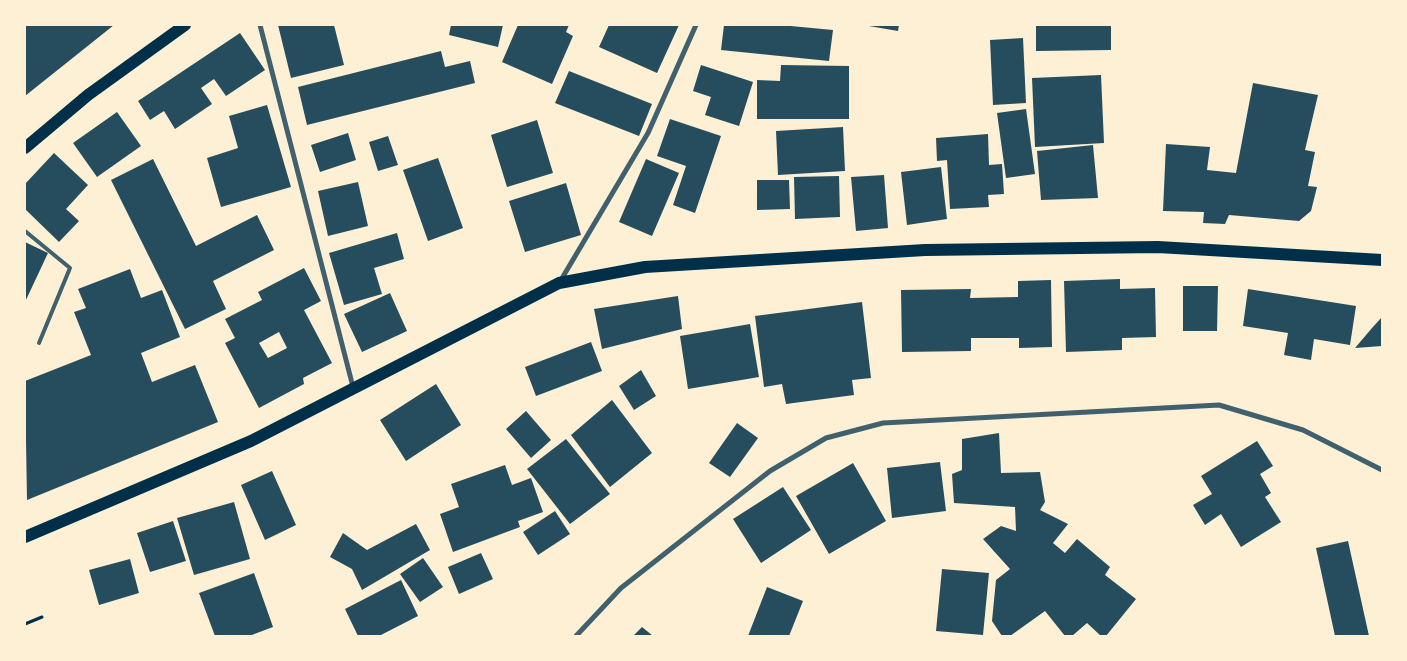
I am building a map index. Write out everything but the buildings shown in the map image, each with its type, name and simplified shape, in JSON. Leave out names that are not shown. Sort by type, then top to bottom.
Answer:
[{"type":"main road","points":[[25,148],[88,95],[185,25]]},
{"type":"main road","points":[[25,536],[251,441],[559,283],[645,267],[925,250],[1158,247],[1382,260]]},
{"type":"street","points":[[260,25],[353,388]]},
{"type":"street","points":[[559,283],[648,133],[696,25]]},
{"type":"street","points":[[576,636],[621,588],[770,471],[826,438],[883,422],[1220,405],[1303,430],[1382,470]]},
{"type":"lane","points":[[25,231],[70,268],[39,342]]},
{"type":"path","points":[[25,624],[42,617]]}]
